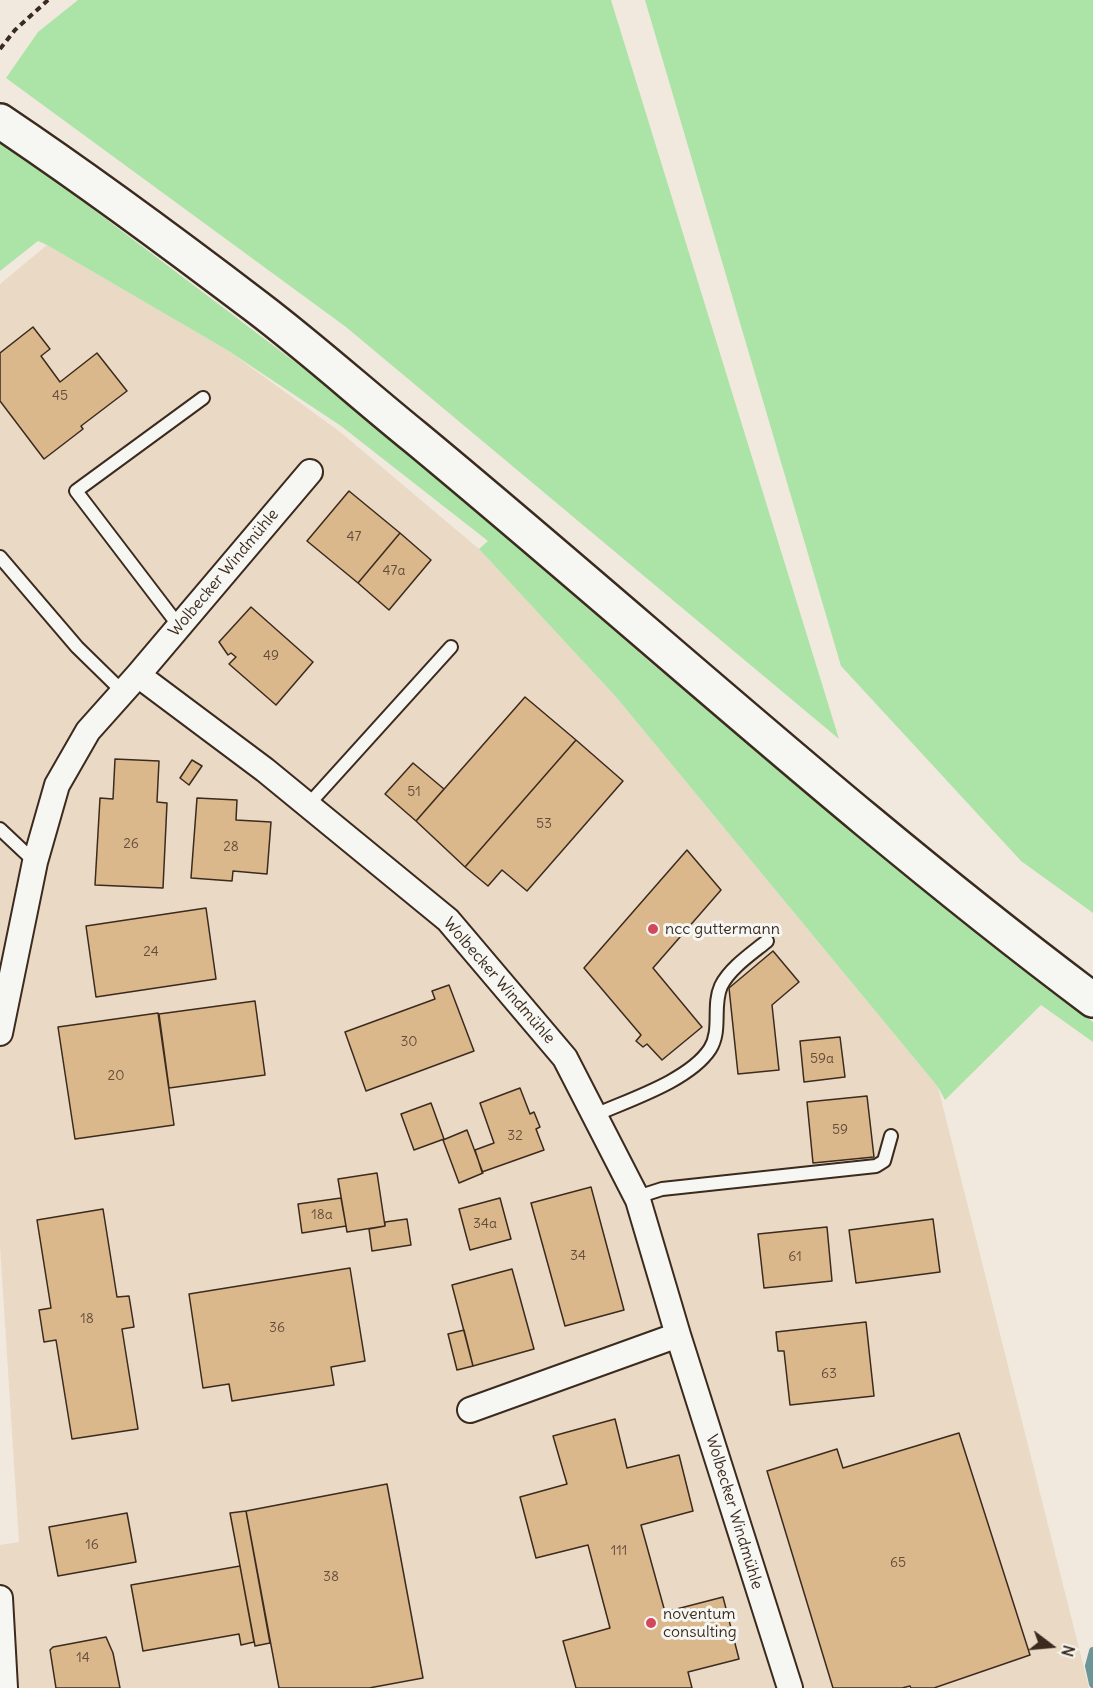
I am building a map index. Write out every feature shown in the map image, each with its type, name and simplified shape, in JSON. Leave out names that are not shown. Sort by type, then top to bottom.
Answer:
[{"type":"main road","points":[[0,121],[64,164],[260,308],[510,516],[764,734],[958,894],[1093,1000]]},
{"type":"street","name":"Wolbecker Windmühle","points":[[0,1033],[35,862],[57,785],[88,731],[131,684],[310,472]]},
{"type":"street","name":"Wolbecker Windmühle","points":[[131,684],[308,805],[448,920],[565,1058],[637,1197],[678,1335],[790,1688]]},
{"type":"street","points":[[470,1410],[678,1335]]},
{"type":"street","points":[[0,1598],[5,1688]]},
{"type":"lane","points":[[179,626],[76,491],[203,398]]},
{"type":"lane","points":[[0,557],[76,647],[131,684]]},
{"type":"lane","points":[[308,805],[451,647]]},
{"type":"lane","points":[[0,829],[35,862]]},
{"type":"lane","points":[[595,1115],[661,1085],[695,1065],[710,1048],[717,1030],[720,988],[730,973],[767,941]]},
{"type":"lane","points":[[637,1197],[662,1189],[876,1166],[884,1161],[891,1136]]},
{"type":"path","points":[[0,49],[15,30],[48,0]]},
{"type":"shaded area","points":[[47,245],[227,350],[339,431],[479,549],[616,697],[938,1087],[1089,1688],[0,1688],[0,1545],[19,1542],[0,1246],[0,284]]},
{"type":"green space","points":[[78,0],[611,0],[839,739],[346,327],[6,78],[38,32]]},
{"type":"green space","points":[[645,0],[1093,0],[1093,913],[1021,861],[841,666]]},
{"type":"green space","points":[[0,142],[69,191],[336,393],[467,502],[650,662],[1054,994],[1093,1022],[1093,1042],[1041,1005],[945,1100],[938,1087],[616,697],[479,549],[488,541],[341,426],[227,350],[47,245],[38,241],[0,271]]},
{"type":"building","points":[[33,327],[50,349],[41,356],[60,382],[97,353],[127,391],[81,426],[83,429],[44,459],[0,401],[0,353]]},
{"type":"building","points":[[349,491],[400,533],[358,583],[307,541]]},
{"type":"building","points":[[400,533],[431,560],[389,610],[358,583]]},
{"type":"building","points":[[251,607],[313,662],[276,705],[229,664],[236,657],[231,653],[228,655],[219,642]]},
{"type":"building","points":[[525,697],[576,740],[465,867],[416,821]]},
{"type":"building","points":[[576,740],[623,781],[527,891],[502,870],[488,886],[465,867]]},
{"type":"building","points":[[115,759],[159,761],[157,802],[167,803],[163,888],[95,885],[100,798],[113,799]]},
{"type":"building","points":[[192,760],[202,766],[189,785],[180,778]]},
{"type":"building","points":[[413,763],[444,789],[416,821],[385,794]]},
{"type":"building","points":[[197,798],[237,800],[236,820],[271,822],[267,874],[233,871],[232,881],[191,878]]},
{"type":"building","name":"ncc guttermann","points":[[687,850],[721,890],[653,968],[702,1027],[662,1060],[647,1044],[643,1047],[636,1041],[641,1035],[584,968]]},
{"type":"building","points":[[206,908],[216,979],[96,997],[86,926]]},
{"type":"building","points":[[773,951],[799,982],[772,1005],[779,1070],[738,1074],[729,988]]},
{"type":"building","points":[[449,985],[474,1051],[366,1091],[345,1032],[435,999],[432,991]]},
{"type":"building","points":[[255,1001],[265,1075],[169,1088],[159,1014]]},
{"type":"building","points":[[158,1013],[174,1125],[75,1139],[58,1027]]},
{"type":"building","points":[[840,1037],[845,1077],[804,1082],[800,1041]]},
{"type":"building","points":[[520,1088],[530,1114],[534,1112],[540,1127],[536,1129],[544,1150],[482,1172],[475,1150],[494,1143],[480,1103]]},
{"type":"building","points":[[867,1096],[874,1157],[813,1163],[807,1102]]},
{"type":"building","points":[[431,1103],[444,1139],[414,1150],[401,1114]]},
{"type":"building","points":[[467,1130],[483,1173],[459,1183],[443,1140]]},
{"type":"building","points":[[377,1173],[385,1226],[347,1232],[338,1179]]},
{"type":"building","points":[[591,1187],[624,1310],[565,1326],[531,1203]]},
{"type":"building","points":[[341,1198],[346,1226],[302,1233],[298,1204]]},
{"type":"building","points":[[500,1198],[511,1239],[470,1250],[459,1209]]},
{"type":"building","points":[[103,1209],[117,1297],[129,1296],[134,1327],[122,1329],[138,1429],[72,1439],[56,1340],[44,1342],[39,1310],[51,1308],[37,1220]]},
{"type":"building","points":[[407,1219],[411,1245],[372,1251],[369,1229],[385,1226],[385,1222]]},
{"type":"building","points":[[933,1219],[940,1272],[856,1283],[849,1230]]},
{"type":"building","points":[[827,1227],[832,1281],[764,1288],[758,1234]]},
{"type":"building","points":[[350,1268],[365,1361],[331,1367],[334,1385],[232,1401],[229,1384],[203,1388],[189,1294]]},
{"type":"building","points":[[512,1269],[534,1349],[473,1366],[452,1285]]},
{"type":"building","points":[[866,1322],[874,1396],[790,1405],[784,1351],[778,1351],[776,1332]]},
{"type":"building","points":[[464,1330],[473,1366],[457,1370],[448,1334]]},
{"type":"building","points":[[615,1419],[627,1468],[679,1455],[693,1511],[641,1525],[665,1612],[723,1597],[739,1659],[688,1672],[692,1688],[576,1688],[563,1641],[610,1628],[588,1545],[536,1558],[520,1497],[567,1484],[553,1436]]},
{"type":"building","points":[[959,1433],[1030,1655],[934,1688],[911,1688],[910,1686],[833,1688],[767,1471],[837,1449],[843,1468]]},
{"type":"building","points":[[387,1484],[423,1678],[369,1688],[279,1688],[246,1511]]},
{"type":"building","points":[[246,1511],[270,1643],[255,1646],[230,1513]]},
{"type":"building","points":[[127,1513],[136,1562],[58,1576],[49,1527]]},
{"type":"building","points":[[240,1566],[254,1642],[241,1645],[239,1634],[143,1651],[131,1585]]},
{"type":"building","points":[[106,1637],[113,1653],[120,1688],[56,1688],[50,1650],[53,1647]]},
{"type":"waterway","points":[[1093,1651],[1089,1666],[1093,1684]]},
{"type":"place","name":"ncc guttermann","points":[[653,929]]},
{"type":"place","name":"noventum consulting","points":[[651,1623]]}]
